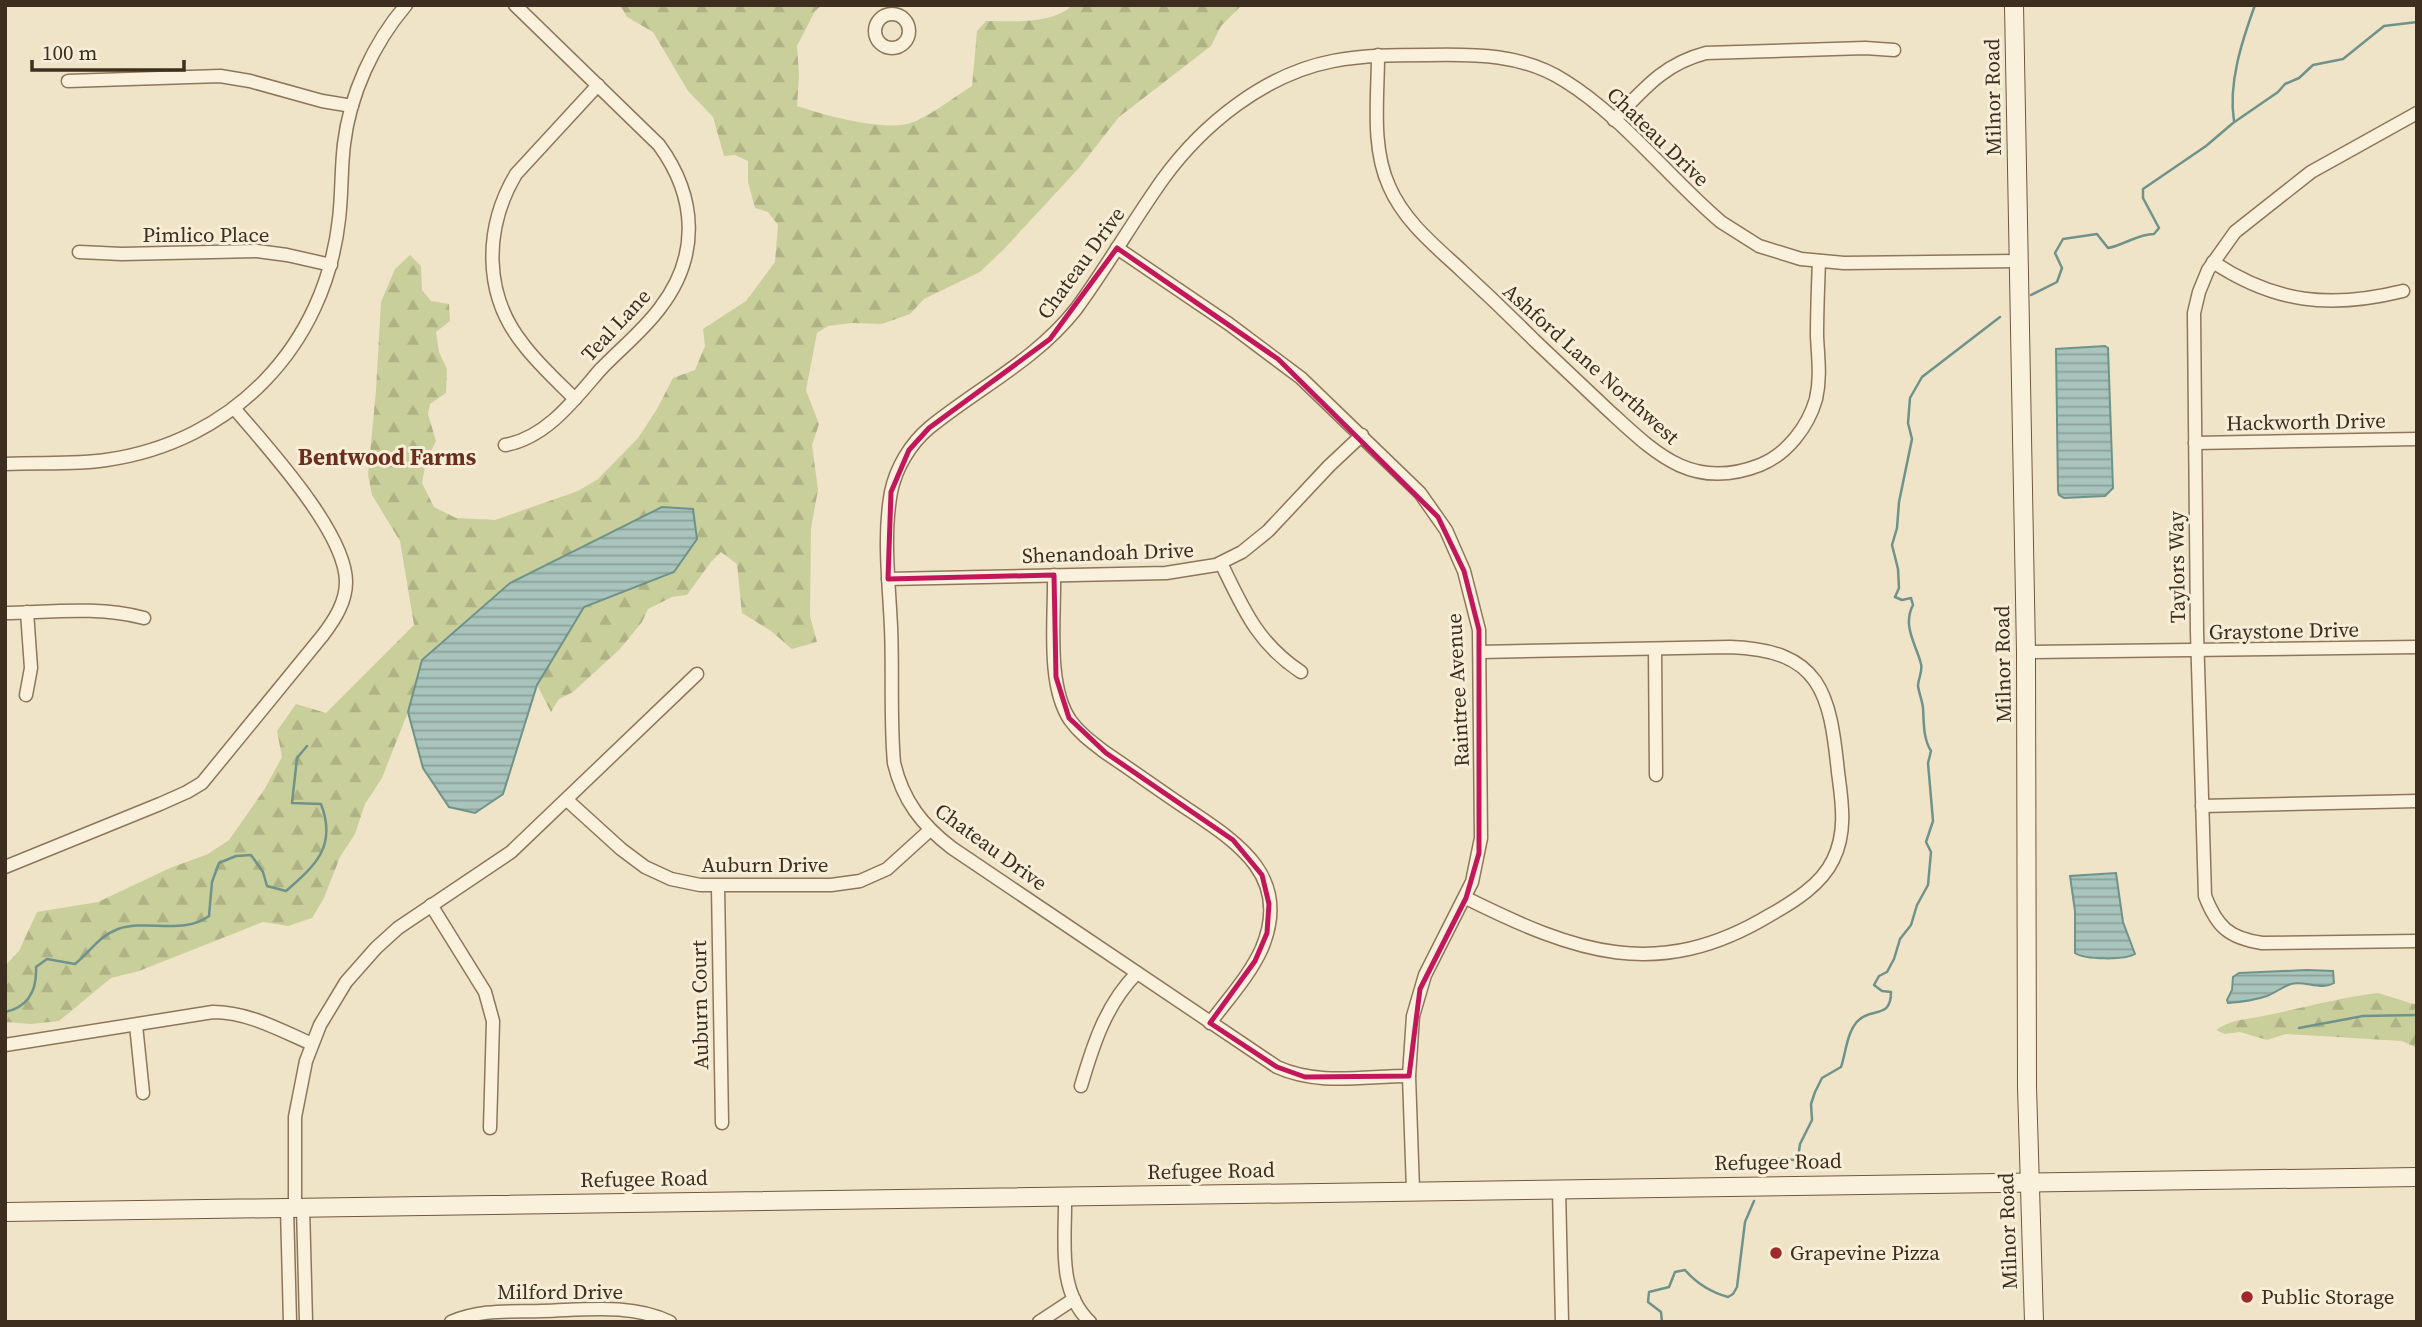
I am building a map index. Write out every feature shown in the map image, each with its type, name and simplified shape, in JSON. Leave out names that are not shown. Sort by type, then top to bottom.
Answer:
[{"type":"main road","name":"Milnor Road","points":[[2014,5],[2026,652],[2026,1014],[2034,1322]]},
{"type":"main road","name":"Refugee Road","points":[[5,1212],[2417,1177]]},
{"type":"street","points":[[5,464],[93,462],[137,454],[189,436],[234,408],[260,386],[295,345],[310,319],[331,265],[339,218],[344,142],[352,106],[372,56],[406,5]]},
{"type":"street","name":"Teal Lane","points":[[505,445],[534,435],[575,399],[649,321],[667,298],[681,272],[689,236],[687,200],[670,159],[651,136],[515,5]]},
{"type":"street","points":[[1614,120],[1666,69],[1692,56],[1706,53],[1865,48],[1894,50]]},
{"type":"street","name":"Chateau Drive","points":[[1409,1076],[1341,1079],[1305,1077],[1277,1067],[952,848],[930,830],[909,806],[894,764],[888,522],[891,492],[901,463],[909,450],[929,428],[1050,339],[1079,304],[1182,155],[1203,133],[1263,88],[1303,69],[1332,61],[1378,55],[1482,55],[1526,63],[1567,82],[1614,120],[1708,211],[1743,238],[1787,256],[1819,261],[2018,261]]},
{"type":"street","name":"Ashford Lane Northwest","points":[[1378,55],[1379,145],[1384,173],[1403,210],[1432,244],[1550,355],[1648,446],[1672,463],[1701,472],[1731,473],[1746,470],[1773,459],[1785,450],[1804,427],[1815,399],[1819,377],[1819,261]]},
{"type":"street","points":[[68,81],[220,76],[352,106]]},
{"type":"street","points":[[575,399],[522,343],[507,318],[494,276],[492,240],[500,204],[516,174],[598,85]]},
{"type":"street","name":"Taylors Way","points":[[2417,113],[2311,172],[2235,232],[2213,262],[2199,292],[2194,313],[2198,651],[2205,896],[2219,924],[2243,940],[2262,943],[2417,941]]},
{"type":"street","name":"Raintree Avenue","points":[[1117,248],[1278,359],[1301,378],[1420,493],[1446,530],[1464,571],[1479,630],[1481,838],[1476,868],[1466,898],[1420,989],[1411,1031],[1409,1076],[1413,1190]]},
{"type":"street","name":"Pimlico Place","points":[[79,252],[122,254],[257,251],[331,265]]},
{"type":"street","points":[[2213,262],[2235,277],[2259,288],[2304,299],[2342,301],[2403,291]]},
{"type":"street","points":[[5,867],[178,796],[202,783],[323,635],[340,609],[346,581],[344,564],[334,538],[318,513],[234,408]]},
{"type":"street","name":"Shenandoah Drive","points":[[888,579],[1166,573],[1202,569],[1242,552],[1268,531],[1362,435]]},
{"type":"street","name":"Hackworth Drive","points":[[2195,443],[2417,439]]},
{"type":"street","points":[[1221,563],[1239,602],[1259,635],[1301,672]]},
{"type":"street","points":[[1054,575],[1056,677],[1069,718],[1088,739],[1106,753],[1233,840],[1254,862],[1262,875],[1269,904],[1267,933],[1255,961],[1210,1023]]},
{"type":"street","points":[[26,695],[31,668],[27,612]]},
{"type":"street","points":[[5,613],[115,612],[144,618]]},
{"type":"street","points":[[1466,898],[1567,943],[1594,950],[1654,955],[1698,948],[1739,933],[1794,900],[1825,873],[1838,848],[1842,830],[1842,804],[1831,715],[1821,688],[1812,676],[1788,658],[1760,649],[1730,647],[1480,652]]},
{"type":"street","name":"Graystone Drive","points":[[2026,652],[2417,647]]},
{"type":"street","points":[[1655,649],[1656,775]]},
{"type":"street","points":[[290,1322],[295,1208],[295,1117],[306,1061],[333,1000],[360,964],[398,928],[511,852],[698,674]]},
{"type":"street","name":"Auburn Drive","points":[[567,800],[645,867],[685,883],[718,886],[831,885],[860,881],[887,870],[930,830]]},
{"type":"street","points":[[2202,806],[2417,801]]},
{"type":"street","name":"Auburn Court","points":[[718,886],[722,1123]]},
{"type":"street","points":[[431,905],[485,992],[490,1006],[493,1021],[490,1128]]},
{"type":"street","points":[[1081,1086],[1105,1018],[1120,993],[1137,973]]},
{"type":"street","points":[[5,1045],[203,1013],[229,1013],[258,1021],[312,1044]]},
{"type":"street","points":[[136,1025],[143,1093]]},
{"type":"street","points":[[1559,1189],[1562,1322]]},
{"type":"street","points":[[1065,1196],[1066,1269],[1078,1308],[1090,1322]]},
{"type":"street","points":[[295,1208],[306,1322]]},
{"type":"street","points":[[1039,1322],[1074,1299]]},
{"type":"street","name":"Milford Drive","points":[[451,1322],[491,1311],[611,1309],[640,1312],[670,1322]]},
{"type":"highlighted area","points":[[1117,248],[1278,359],[1438,517],[1464,571],[1479,630],[1479,853],[1466,898],[1420,989],[1409,1076],[1305,1077],[1277,1067],[1210,1023],[1255,961],[1267,933],[1269,904],[1262,875],[1233,840],[1106,753],[1069,718],[1056,677],[1054,575],[888,579],[891,492],[909,450],[929,428],[1050,339]]},
{"type":"green space","points":[[620,5],[822,5],[815,11],[797,46],[797,106],[857,122],[890,125],[916,121],[972,86],[977,31],[986,21],[1043,19],[1073,5],[1242,5],[1221,26],[1211,46],[1119,117],[1079,168],[980,272],[924,299],[910,314],[882,324],[852,323],[828,326],[817,333],[806,390],[819,424],[812,445],[818,490],[811,528],[810,616],[817,642],[792,649],[771,631],[742,613],[737,564],[721,552],[687,595],[672,597],[648,609],[642,622],[620,649],[573,692],[559,699],[551,712],[537,685],[584,607],[674,572],[422,660],[408,712],[382,778],[365,804],[355,834],[340,857],[324,898],[312,918],[288,926],[263,922],[139,971],[111,978],[59,1021],[31,1024],[5,1022],[5,966],[19,951],[37,912],[98,902],[170,868],[208,854],[229,840],[264,790],[282,757],[277,731],[296,704],[326,713],[414,625],[400,541],[372,495],[368,475],[381,302],[395,269],[410,255],[421,266],[422,290],[431,301],[449,304],[450,321],[436,332],[439,352],[447,369],[446,393],[430,404],[428,414],[436,441],[426,462],[422,483],[434,507],[456,518],[495,520],[578,491],[598,479],[638,438],[673,378],[695,370],[705,346],[703,329],[746,301],[775,262],[778,225],[768,212],[755,208],[748,182],[748,161],[735,155],[724,156],[713,117],[688,91],[653,32],[627,17]]},
{"type":"green space","points":[[2378,993],[2417,1005],[2417,1048],[2402,1041],[2286,1034],[2267,1040],[2240,1032],[2225,1034],[2216,1030],[2236,1021]]},
{"type":"water","points":[[2108,348],[2113,488],[2105,496],[2064,498],[2058,491],[2056,349]]},
{"type":"water","points":[[662,507],[693,509],[697,539],[674,572],[584,607],[537,685],[503,794],[475,813],[449,807],[423,768],[408,712],[422,660],[510,583]]},
{"type":"water","points":[[2116,873],[2123,922],[2135,954],[2105,958],[2075,953],[2075,911],[2070,876]]},
{"type":"water","points":[[2333,971],[2334,983],[2324,986],[2291,984],[2270,995],[2228,1003],[2233,977],[2239,973]]},
{"type":"waterway","points":[[2234,121],[2235,77],[2255,5]]},
{"type":"waterway","points":[[2031,295],[2057,282],[2062,268],[2055,253],[2063,239],[2097,234],[2108,248],[2154,234],[2159,228],[2143,198],[2143,189],[2206,146],[2313,65],[2343,59],[2384,26],[2417,22]]},
{"type":"waterway","points":[[1767,1166],[1772,1158],[1798,1158],[1800,1144],[1812,1120],[1811,1104],[1822,1078],[1841,1067],[1856,1023],[1888,1006],[1891,992],[1882,991],[1874,985],[1879,976],[1887,972],[1900,939],[1911,925],[1917,905],[1928,885],[1931,852],[1926,842],[1933,821],[1928,763],[1931,751],[1925,736],[1918,686],[1921,664],[1909,628],[1913,605],[1911,598],[1902,600],[1895,597],[1899,588],[1898,569],[1892,545],[1912,439],[1908,423],[1910,398],[1922,377],[2000,317]]},
{"type":"waterway","points":[[5,1012],[20,1006],[30,996],[35,983],[36,967],[47,959],[75,964],[100,940],[118,929],[141,925],[188,925],[209,916],[212,882],[219,863],[236,856],[251,855],[263,872],[267,886],[286,891],[297,882],[321,854],[326,832],[321,804],[292,803],[297,758],[307,746]]},
{"type":"waterway","points":[[2299,1028],[2363,1016],[2417,1015]]},
{"type":"waterway","points":[[1662,1322],[1661,1312],[1648,1302],[1649,1292],[1669,1287],[1675,1272],[1685,1270],[1710,1290],[1728,1297],[1733,1294],[1737,1287],[1745,1222],[1754,1201]]},
{"type":"place","name":"Grapevine Pizza","points":[[1776,1253]]},
{"type":"place","name":"Public Storage","points":[[2247,1297]]},
{"type":"district","name":"Bentwood Farms","points":[[387,457]]}]
